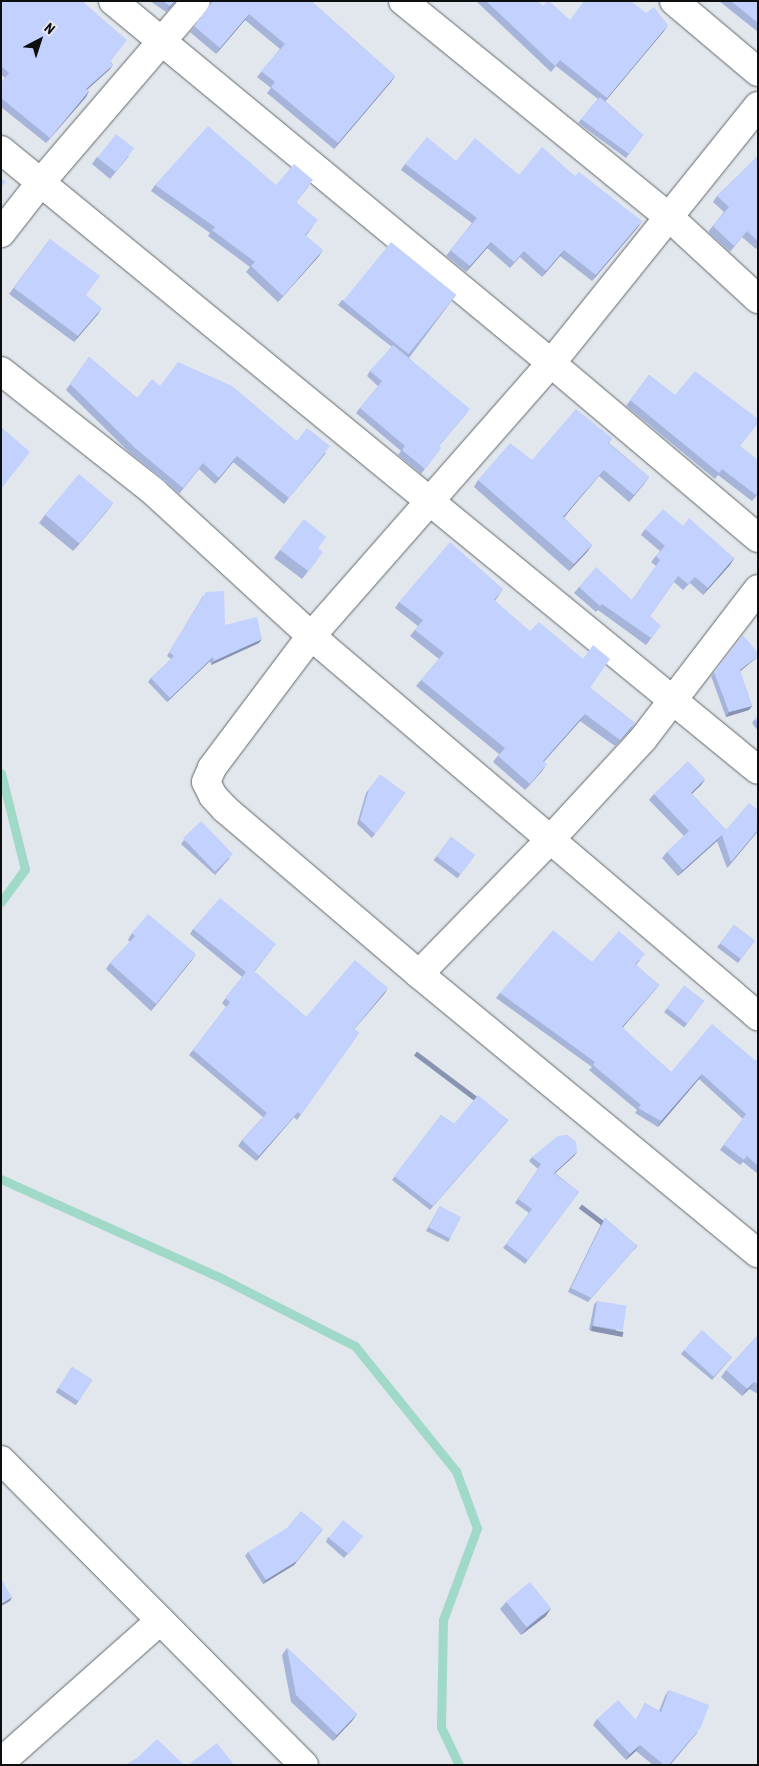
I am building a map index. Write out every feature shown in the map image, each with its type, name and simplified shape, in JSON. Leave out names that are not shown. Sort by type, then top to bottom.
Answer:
[{"type":"street","points":[[113,1],[550,362],[758,538]]},
{"type":"street","points":[[1,233],[41,182],[196,1]]},
{"type":"street","points":[[403,1],[669,217],[758,299]]},
{"type":"street","points":[[674,1],[758,72]]},
{"type":"street","points":[[758,106],[550,362],[428,499],[311,636],[212,768],[206,782],[213,796],[225,809],[419,974],[758,1253]]},
{"type":"street","points":[[1,150],[675,700],[758,770]]},
{"type":"street","points":[[1,371],[154,492],[311,636],[549,841],[758,1016]]},
{"type":"street","points":[[419,974],[549,841],[675,700],[758,589]]},
{"type":"street","points":[[1,1460],[304,1765]]},
{"type":"street","points":[[1,1762],[160,1621]]},
{"type":"building","points":[[1,1],[82,1],[127,40],[110,62],[113,65],[86,89],[89,91],[50,138],[1,98],[1,83],[9,73],[1,66]]},
{"type":"building","points":[[163,1],[175,1],[170,6]]},
{"type":"building","points":[[213,1],[311,1],[395,76],[338,143],[271,87],[275,82],[261,71],[285,44],[249,14],[220,48],[194,26]]},
{"type":"building","points":[[486,1],[537,1],[543,6],[549,1],[570,20],[584,1],[631,1],[646,13],[654,7],[668,25],[607,98],[560,60],[555,66]]},
{"type":"building","points":[[731,1],[758,1],[758,23]]},
{"type":"building","points":[[600,97],[643,135],[629,154],[581,119]]},
{"type":"building","points":[[208,126],[276,185],[294,164],[313,180],[296,202],[318,220],[305,235],[323,250],[283,296],[251,266],[255,262],[212,230],[215,227],[155,185]]},
{"type":"building","points":[[116,134],[134,148],[116,172],[98,158]]},
{"type":"building","points":[[427,137],[456,161],[475,138],[519,175],[542,147],[575,176],[579,172],[642,221],[596,275],[564,250],[546,271],[524,251],[514,262],[491,242],[470,266],[450,250],[477,218],[405,164]]},
{"type":"building","points":[[758,156],[758,241],[747,231],[734,246],[713,226],[729,207],[717,196]]},
{"type":"building","points":[[1,178],[6,182],[1,187]]},
{"type":"building","points":[[50,239],[100,276],[86,295],[102,308],[78,336],[14,288]]},
{"type":"building","points":[[391,242],[456,295],[408,354],[343,301]]},
{"type":"building","points":[[393,345],[470,409],[439,446],[441,448],[425,469],[402,450],[405,446],[360,408],[382,381],[370,371]]},
{"type":"building","points":[[89,357],[137,398],[152,379],[160,386],[178,362],[232,386],[297,441],[307,428],[330,446],[289,498],[237,456],[219,478],[203,463],[183,488],[135,448],[70,384]]},
{"type":"building","points":[[695,371],[758,419],[758,423],[740,446],[758,460],[758,494],[756,495],[722,469],[719,473],[630,400],[649,375],[675,395]]},
{"type":"building","points":[[576,409],[612,438],[608,443],[649,477],[634,495],[604,470],[580,497],[563,517],[592,545],[574,564],[478,480],[510,443],[532,460]]},
{"type":"building","points":[[1,429],[30,452],[1,489]]},
{"type":"building","points":[[79,474],[113,503],[79,544],[45,515]]},
{"type":"building","points":[[663,509],[683,526],[689,518],[734,558],[708,588],[695,577],[688,584],[678,576],[650,616],[661,626],[651,638],[602,604],[600,606],[579,587],[596,567],[632,600],[660,560],[656,556],[665,546],[645,529]]},
{"type":"building","points":[[304,519],[326,537],[318,548],[323,552],[308,571],[280,550]]},
{"type":"building","points":[[450,542],[503,589],[494,600],[530,631],[539,622],[583,659],[593,645],[610,659],[590,688],[635,723],[620,740],[585,714],[543,761],[547,764],[530,784],[498,756],[505,748],[421,680],[444,653],[415,630],[423,620],[399,602]]},
{"type":"building","points":[[224,591],[225,625],[257,617],[262,639],[214,661],[213,657],[170,698],[151,678],[174,656],[169,652],[206,592]]},
{"type":"building","points":[[743,635],[758,653],[758,656],[740,670],[752,706],[729,712],[714,672]]},
{"type":"building","points":[[688,761],[705,779],[691,793],[726,830],[749,803],[758,810],[758,830],[731,862],[722,835],[683,870],[667,852],[689,831],[654,794]]},
{"type":"building","points":[[380,775],[405,793],[375,834],[360,820],[369,789]]},
{"type":"building","points":[[201,821],[233,854],[215,871],[183,838]]},
{"type":"building","points":[[451,837],[475,855],[461,874],[437,856]]},
{"type":"building","points":[[220,898],[276,944],[254,971],[306,1017],[355,960],[388,988],[354,1029],[359,1033],[301,1115],[298,1112],[259,1156],[242,1140],[267,1113],[193,1050],[230,1002],[225,998],[246,972],[193,929]]},
{"type":"building","points":[[148,914],[196,954],[156,1004],[110,963],[135,936],[132,933]]},
{"type":"building","points":[[734,925],[755,941],[741,959],[720,943]]},
{"type":"building","points":[[553,930],[592,962],[619,931],[645,954],[635,964],[659,985],[622,1027],[671,1072],[712,1024],[756,1061],[758,1058],[758,1166],[747,1156],[744,1160],[724,1145],[746,1114],[702,1074],[661,1121],[638,1108],[641,1105],[593,1065],[595,1062],[500,993]]},
{"type":"building","points":[[684,986],[704,1001],[687,1023],[667,1008]]},
{"type":"building","points":[[478,1095],[508,1120],[433,1206],[394,1176],[441,1115],[454,1124]]},
{"type":"building","points":[[568,1135],[576,1142],[577,1152],[554,1173],[579,1192],[528,1260],[506,1244],[532,1209],[518,1199],[541,1164],[532,1157],[558,1136]]},
{"type":"building","points":[[440,1206],[461,1217],[450,1238],[429,1227]]},
{"type":"building","points":[[605,1218],[637,1246],[591,1298],[571,1288]]},
{"type":"building","points":[[597,1301],[627,1306],[623,1330],[593,1326]]},
{"type":"building","points":[[702,1330],[732,1357],[714,1377],[684,1350]]},
{"type":"building","points":[[758,1335],[758,1384],[754,1382],[747,1389],[726,1370]]},
{"type":"building","points":[[72,1367],[92,1380],[79,1401],[58,1388]]},
{"type":"building","points":[[301,1511],[323,1529],[297,1561],[266,1580],[248,1552],[287,1528]]},
{"type":"building","points":[[343,1520],[363,1536],[349,1554],[329,1538]]},
{"type":"building","points":[[1,1579],[12,1597],[1,1604]]},
{"type":"building","points":[[530,1582],[551,1608],[527,1627],[506,1602]]},
{"type":"building","points":[[287,1648],[357,1714],[337,1735],[296,1695]]},
{"type":"building","points":[[669,1690],[709,1705],[701,1727],[669,1765],[664,1765],[640,1745],[630,1754],[597,1719],[618,1700],[636,1720],[645,1703],[661,1712]]},
{"type":"building","points":[[157,1739],[184,1765],[125,1765],[137,1758]]},
{"type":"building","points":[[217,1743],[234,1765],[188,1765]]},
{"type":"waterway","points":[[1,773],[25,869],[1,902]]},
{"type":"waterway","points":[[1,1179],[223,1279],[355,1346],[456,1471],[477,1528],[443,1620],[441,1727],[459,1765]]}]
